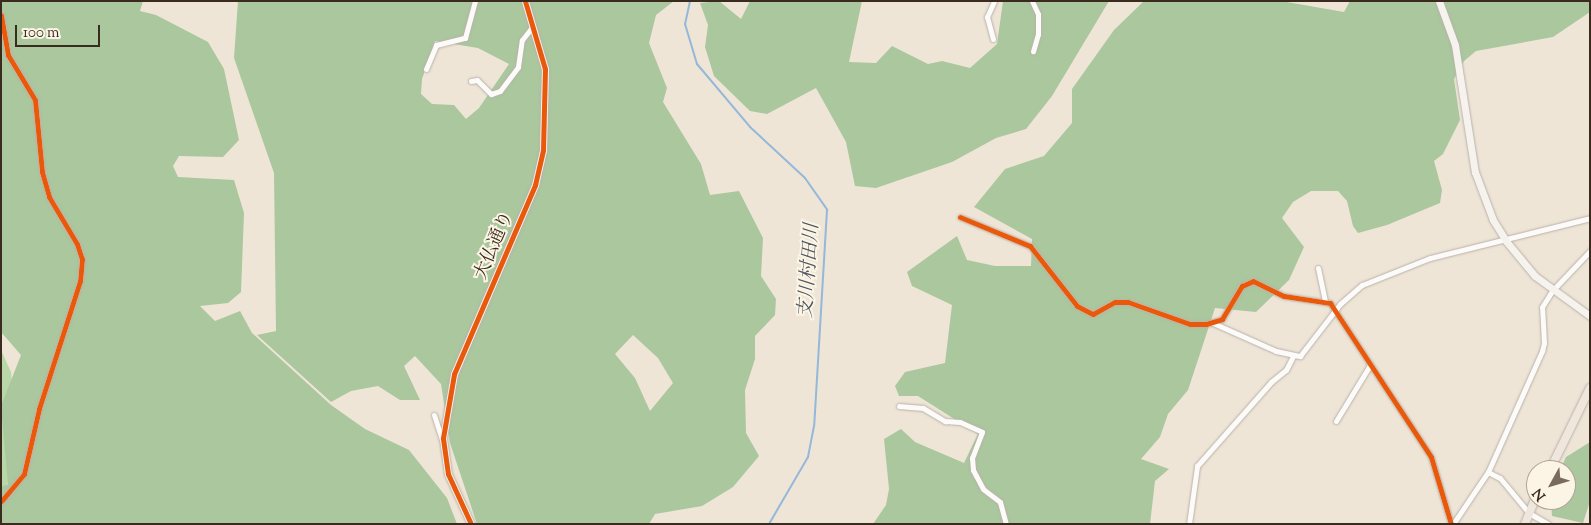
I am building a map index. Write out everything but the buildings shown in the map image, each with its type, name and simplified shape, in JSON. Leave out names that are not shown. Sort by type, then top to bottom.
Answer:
[{"type":"main road","points":[[1555,460],[1590,388]]},
{"type":"main road","points":[[1526,524],[1530,510]]},
{"type":"street","points":[[426,69],[436,45],[465,38],[475,1]]},
{"type":"street","name":"大仏通り","points":[[471,524],[448,474],[444,443],[446,410],[454,374],[536,185],[543,150],[545,69],[534,25],[525,1]]},
{"type":"street","points":[[992,39],[987,17],[994,1]]},
{"type":"street","points":[[1032,1],[1038,14],[1038,34],[1033,51]]},
{"type":"street","points":[[1439,1],[1455,45],[1475,172],[1482,196],[1506,241],[1552,291],[1590,316]]},
{"type":"street","points":[[1,15],[8,55],[35,100],[42,172],[49,197],[77,244],[82,259],[80,281],[39,409],[24,474],[1,501]]},
{"type":"street","points":[[471,81],[477,80],[491,94],[500,91],[518,67],[522,40],[534,25]]},
{"type":"street","points":[[960,217],[1030,246],[1068,295],[1085,312],[1100,312],[1115,302],[1128,302],[1190,324],[1213,323],[1222,319],[1242,286],[1253,281],[1284,296],[1325,301],[1337,311],[1430,457],[1452,524]]},
{"type":"street","points":[[1213,323],[1293,356],[1300,356],[1337,311],[1362,285],[1430,258],[1506,241],[1590,218]]},
{"type":"street","points":[[1452,524],[1488,472],[1542,351],[1542,307],[1552,291],[1590,251]]},
{"type":"street","points":[[1318,268],[1325,301]]},
{"type":"street","points":[[1189,524],[1197,466],[1271,382],[1286,370],[1293,356]]},
{"type":"street","points":[[1336,421],[1370,365]]},
{"type":"street","points":[[899,406],[923,408],[945,420],[960,422],[982,432],[972,458],[973,470],[983,489],[1000,502],[1006,524]]},
{"type":"street","points":[[434,415],[444,443]]},
{"type":"street","points":[[1488,472],[1500,478],[1529,513],[1548,524]]},
{"type":"green space","points":[[1,1],[143,1],[140,11],[156,15],[208,42],[224,69],[239,140],[223,157],[179,156],[173,166],[178,177],[234,180],[244,213],[241,292],[228,303],[200,306],[215,321],[240,311],[252,333],[331,405],[365,429],[409,450],[447,498],[457,524],[1,524],[1,487],[8,484],[1,406],[21,355],[1,332]]},
{"type":"green space","points":[[238,1],[674,1],[656,15],[649,43],[667,88],[663,102],[701,164],[710,195],[739,191],[763,238],[761,276],[776,299],[775,315],[755,336],[755,359],[745,390],[746,433],[759,456],[733,487],[702,506],[655,514],[649,524],[477,524],[450,443],[441,384],[415,356],[404,366],[420,400],[400,400],[378,386],[351,391],[331,402],[257,335],[276,331],[274,173],[234,58]],"holes":[[[435,41],[478,48],[509,64],[479,108],[466,119],[454,105],[432,104],[421,94],[422,79]],[[633,335],[658,358],[673,383],[650,411],[635,378],[615,354]]]},
{"type":"green space","points":[[719,1],[741,19],[750,1],[862,1],[849,62],[876,63],[892,46],[928,64],[942,61],[970,68],[997,44],[1003,1],[1109,1],[1052,96],[1026,129],[996,138],[952,162],[876,188],[855,186],[846,142],[816,88],[767,114],[750,111],[714,76],[705,47],[708,25],[700,3]]},
{"type":"green space","points":[[1144,1],[1281,1],[1344,12],[1350,1],[1590,1],[1590,12],[1553,37],[1476,51],[1464,61],[1454,79],[1460,120],[1443,154],[1434,161],[1442,190],[1440,203],[1387,225],[1358,233],[1353,226],[1347,201],[1338,191],[1311,191],[1293,202],[1282,218],[1304,247],[1289,280],[1256,312],[1215,308],[1188,390],[1168,414],[1160,437],[1141,459],[1169,469],[1155,481],[1150,524],[873,524],[886,505],[889,489],[884,439],[901,429],[915,442],[964,463],[978,434],[918,396],[899,396],[895,386],[905,372],[945,363],[952,305],[912,286],[907,272],[957,236],[967,260],[995,266],[1031,266],[1032,239],[974,207],[1005,169],[1044,156],[1072,123],[1072,89],[1114,30]]},
{"type":"green space","points":[[1,350],[11,372],[18,473],[1,490]]},
{"type":"green space","points":[[1590,442],[1590,501],[1583,523],[1552,516],[1552,510],[1576,510],[1576,460],[1565,460],[1566,457]]},
{"type":"waterway","name":"支川村田川","points":[[690,1],[685,24],[697,64],[750,127],[805,178],[827,210],[814,426],[808,457],[769,524]]},
{"type":"cycle path","points":[[471,524],[448,474],[443,438],[454,374],[535,185],[543,150],[545,69],[525,1]]},
{"type":"cycle path","points":[[1,15],[8,55],[35,100],[42,172],[49,197],[77,244],[82,259],[80,281],[39,409],[24,474],[1,501]]},
{"type":"cycle path","points":[[960,217],[1030,246],[1077,306],[1093,314],[1115,302],[1128,302],[1190,324],[1206,324],[1222,319],[1242,286],[1253,281],[1284,296],[1330,303],[1431,457],[1451,524]]}]
